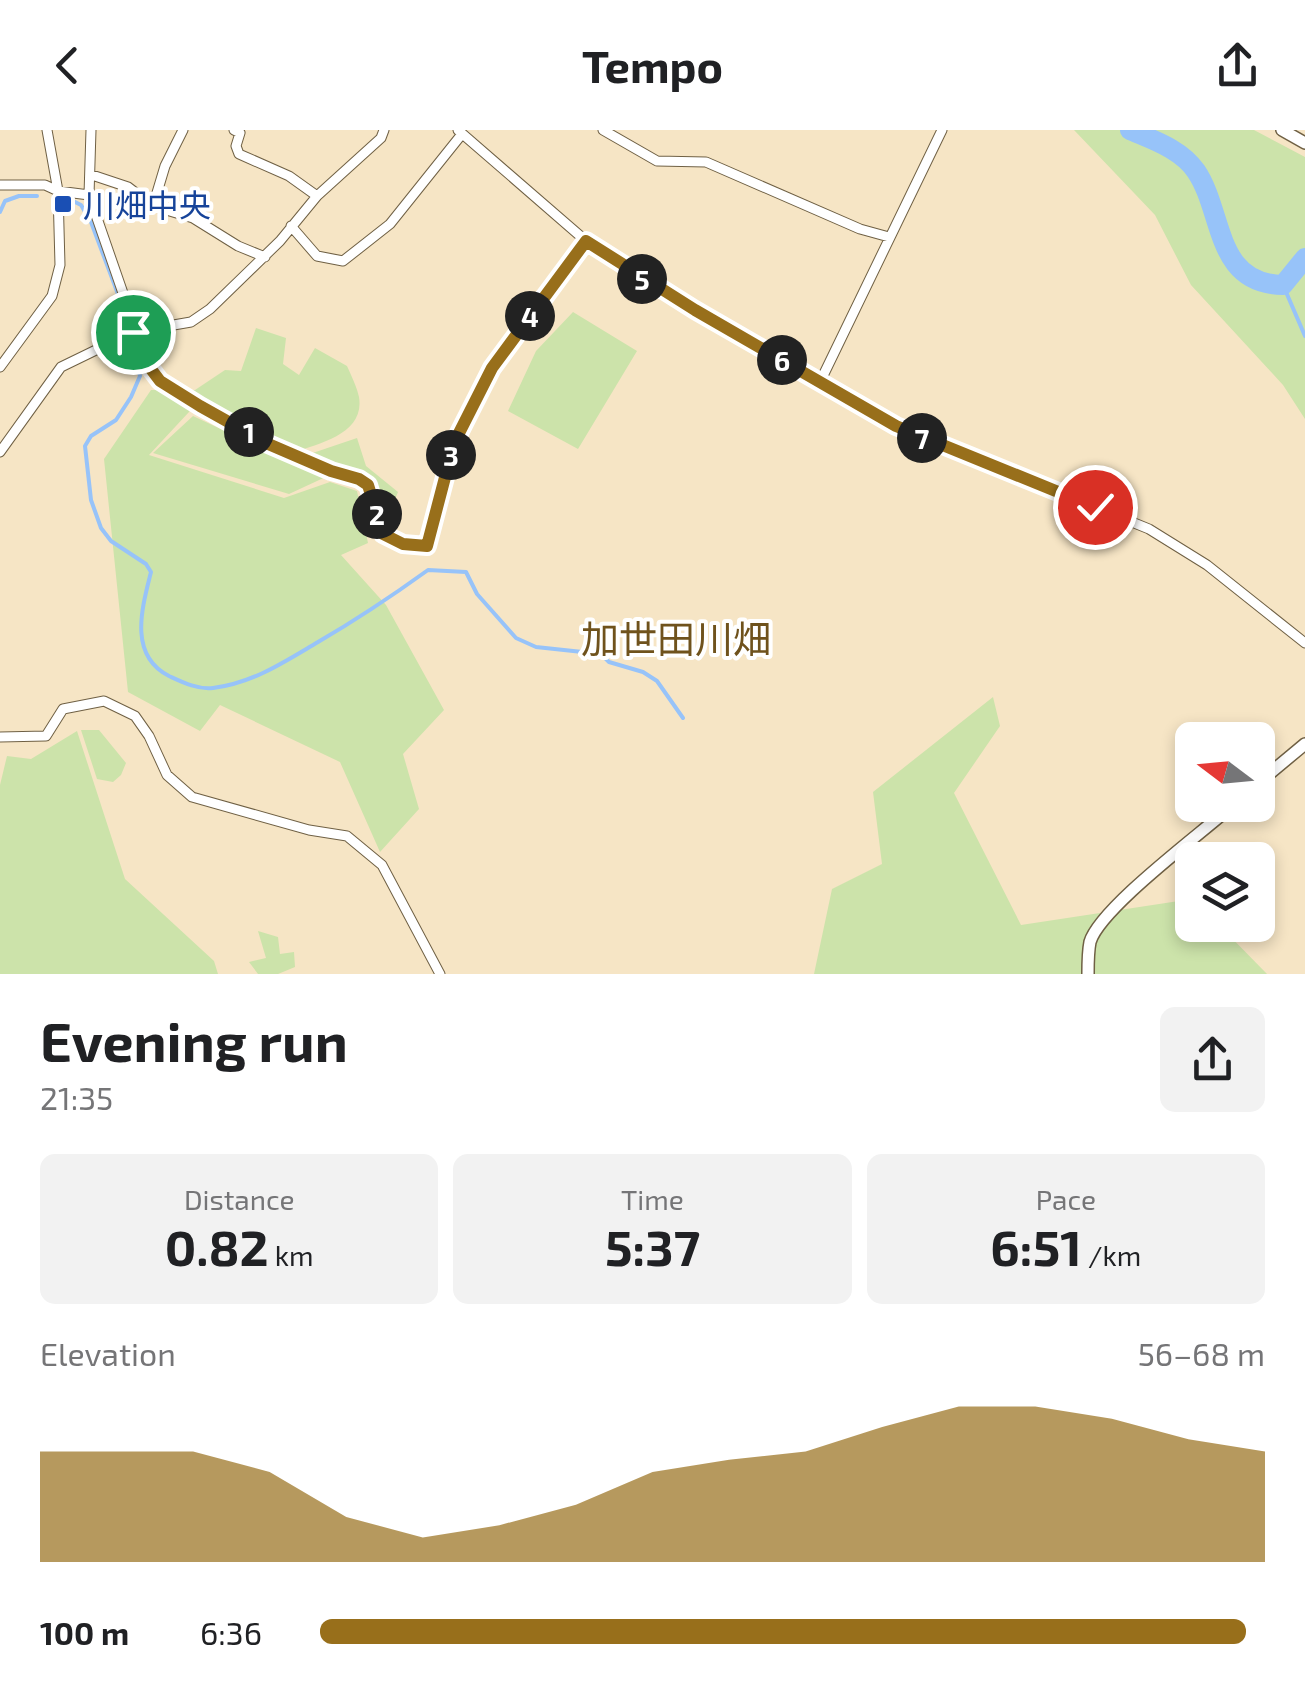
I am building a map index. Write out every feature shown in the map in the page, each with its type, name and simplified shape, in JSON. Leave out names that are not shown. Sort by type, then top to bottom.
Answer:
[{"type":"street","points":[[0,366],[52,296],[60,265],[58,191],[47,130]]},
{"type":"street","points":[[91,130],[89,195],[133,322],[132,344],[160,381],[266,443],[368,485],[383,534],[403,544],[427,546],[454,443],[492,368],[586,241]]},
{"type":"street","points":[[152,206],[165,166],[183,130]]},
{"type":"street","points":[[234,130],[240,133],[236,146],[239,154],[289,176],[317,196]]},
{"type":"street","points":[[2,444],[61,367],[133,332],[191,322],[228,294],[317,196],[381,138],[384,130]]},
{"type":"street","points":[[602,130],[657,161],[706,162],[860,229],[889,236]]},
{"type":"street","points":[[820,382],[942,130]]},
{"type":"street","points":[[1282,130],[1305,143]]},
{"type":"street","points":[[292,226],[317,256],[342,261],[390,224],[460,132],[586,241],[678,300],[896,426],[1149,529],[1207,564],[1305,643]]},
{"type":"street","points":[[92,175],[128,187],[152,206],[192,218],[238,246],[265,257]]},
{"type":"street","points":[[0,185],[46,185],[58,191],[89,195]]},
{"type":"street","points":[[0,737],[46,736],[63,709],[104,701],[119,706],[135,716],[168,776],[192,797],[309,830],[347,836],[382,865],[440,974]]},
{"type":"street","points":[[1275,769],[1305,744]]},
{"type":"street","points":[[1088,974],[1090,942],[1101,922],[1213,822]]},
{"type":"green space","points":[[1074,130],[1254,130],[1305,157],[1305,419],[1283,385],[1191,285],[1155,215]]},
{"type":"green space","points":[[573,312],[637,351],[578,449],[508,411],[536,351]]},
{"type":"green space","points":[[256,328],[286,338],[283,364],[299,375],[315,348],[347,366],[359,397],[355,420],[339,435],[295,452],[202,398],[149,455],[284,498],[330,482],[357,491],[368,543],[341,555],[386,605],[444,710],[403,754],[419,809],[380,852],[340,762],[220,705],[200,731],[128,692],[104,459],[151,390],[195,390],[225,370],[241,371]]},
{"type":"green space","points":[[193,416],[289,461],[357,438],[366,466],[398,492],[386,521],[370,477],[345,468],[289,494],[153,453]]},
{"type":"green space","points":[[993,697],[1000,726],[954,793],[1021,925],[1175,902],[1175,942],[1236,942],[1267,974],[814,974],[832,889],[882,864],[873,792]]},
{"type":"green space","points":[[81,730],[99,730],[126,763],[113,782],[97,779]]},
{"type":"green space","points":[[77,731],[125,879],[214,961],[218,974],[0,974],[0,785],[7,756],[31,759]]},
{"type":"green space","points":[[258,931],[278,937],[280,954],[294,952],[295,967],[278,974],[258,974],[249,962],[266,958]]},
{"type":"waterway","points":[[1130,130],[1175,151],[1190,163],[1205,188],[1224,243],[1244,273],[1283,285],[1305,258]]},
{"type":"waterway","points":[[0,212],[5,201],[37,196]]},
{"type":"waterway","points":[[71,200],[81,205],[91,222],[124,310],[127,348],[140,376],[116,420],[91,436],[85,446],[91,500],[101,528],[111,541],[146,564],[151,572],[141,630],[148,656],[156,667],[202,688],[242,682],[332,634],[428,570],[466,572],[477,594],[516,638],[536,647],[601,654],[609,662],[643,672],[657,681],[683,718]]},
{"type":"waterway","points":[[1283,285],[1305,336]]},
{"type":"place","name":"川畑中央","points":[[63,204]]},
{"type":"district","name":"加世田川畑","points":[[676,638]]},
{"type":"route","points":[[133,332],[132,344],[160,381],[266,443],[359,479],[368,485],[383,534],[403,544],[427,546],[454,443],[492,368],[586,241],[695,310],[896,426],[1095,507]]}]
